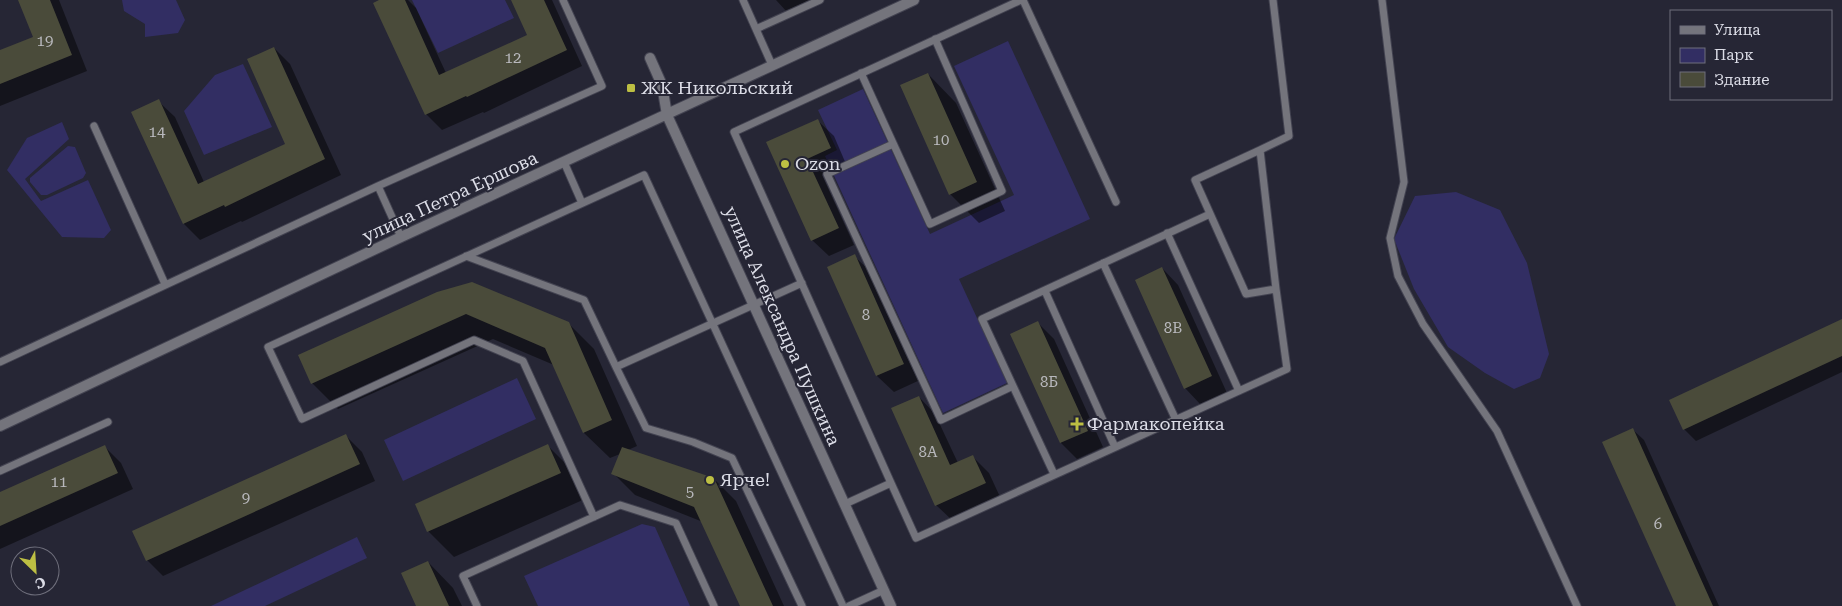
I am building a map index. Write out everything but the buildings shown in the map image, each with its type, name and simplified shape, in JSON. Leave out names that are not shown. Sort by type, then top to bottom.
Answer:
[{"type":"street","name":"улица Петра Ершова","points":[[0,426],[401,237],[914,0]]},
{"type":"street","name":"улица Александра Пушкина","points":[[650,58],[662,85],[668,114],[891,606]]},
{"type":"lane","points":[[0,362],[378,186],[602,86],[563,0]]},
{"type":"lane","points":[[743,0],[772,65]]},
{"type":"lane","points":[[756,29],[820,0]]},
{"type":"lane","points":[[1116,202],[1022,0],[734,132],[916,538],[1287,369],[1260,150]]},
{"type":"lane","points":[[1273,0],[1289,136],[1194,180],[1246,294],[1276,289]]},
{"type":"lane","points":[[1382,0],[1404,182],[1390,238],[1398,276],[1423,324],[1497,431],[1578,606]]},
{"type":"lane","points":[[861,73],[930,224],[1002,191],[935,39]]},
{"type":"lane","points":[[94,126],[165,284]]},
{"type":"lane","points":[[893,144],[827,174],[941,420],[1013,386]]},
{"type":"lane","points":[[564,162],[582,203]]},
{"type":"lane","points":[[594,517],[523,361],[474,340],[302,419],[268,347],[644,175],[843,606]]},
{"type":"lane","points":[[378,186],[401,237]]},
{"type":"lane","points":[[1054,474],[982,320],[1210,214]]},
{"type":"lane","points":[[1167,233],[1240,391]]},
{"type":"lane","points":[[466,256],[584,300],[646,428],[693,442],[732,458],[802,606]]},
{"type":"lane","points":[[1103,263],[1176,420]]},
{"type":"lane","points":[[616,367],[802,283]]},
{"type":"lane","points":[[1044,290],[1116,447]]},
{"type":"lane","points":[[0,471],[108,422]]},
{"type":"lane","points":[[845,504],[891,482]]},
{"type":"lane","points":[[477,606],[464,576],[620,505],[676,523],[714,606]]},
{"type":"lane","points":[[849,606],[884,590]]},
{"type":"green space","points":[[122,0],[176,0],[185,20],[178,33],[145,37],[145,24],[124,11]]},
{"type":"green space","points":[[412,0],[505,0],[514,18],[438,53]]},
{"type":"green space","points":[[1008,41],[1090,219],[959,279],[1007,383],[943,413],[825,156],[837,150],[818,110],[863,89],[930,234],[1014,195],[954,66]]},
{"type":"green space","points":[[243,64],[272,127],[204,155],[184,111],[215,75]]},
{"type":"green space","points":[[62,122],[69,139],[25,179],[41,201],[88,180],[111,230],[104,238],[62,237],[7,170],[27,138]]},
{"type":"green space","points":[[68,146],[75,147],[86,173],[83,178],[47,195],[41,195],[30,182],[30,178]]},
{"type":"green space","points":[[1456,192],[1500,210],[1527,263],[1549,354],[1540,378],[1514,389],[1485,373],[1448,347],[1414,289],[1394,239],[1415,196]]},
{"type":"green space","points":[[517,378],[536,419],[403,481],[384,440]]},
{"type":"green space","points":[[642,524],[655,527],[690,606],[538,606],[524,576]]},
{"type":"green space","points":[[357,537],[367,558],[265,606],[211,606]]},
{"type":"place","name":"ЖК Никольский","points":[[631,88]]},
{"type":"place","name":"Ozon","points":[[785,164]]},
{"type":"place","name":"Фармакопейка","points":[[1077,424]]},
{"type":"place","name":"Ярче!","points":[[710,480]]}]
